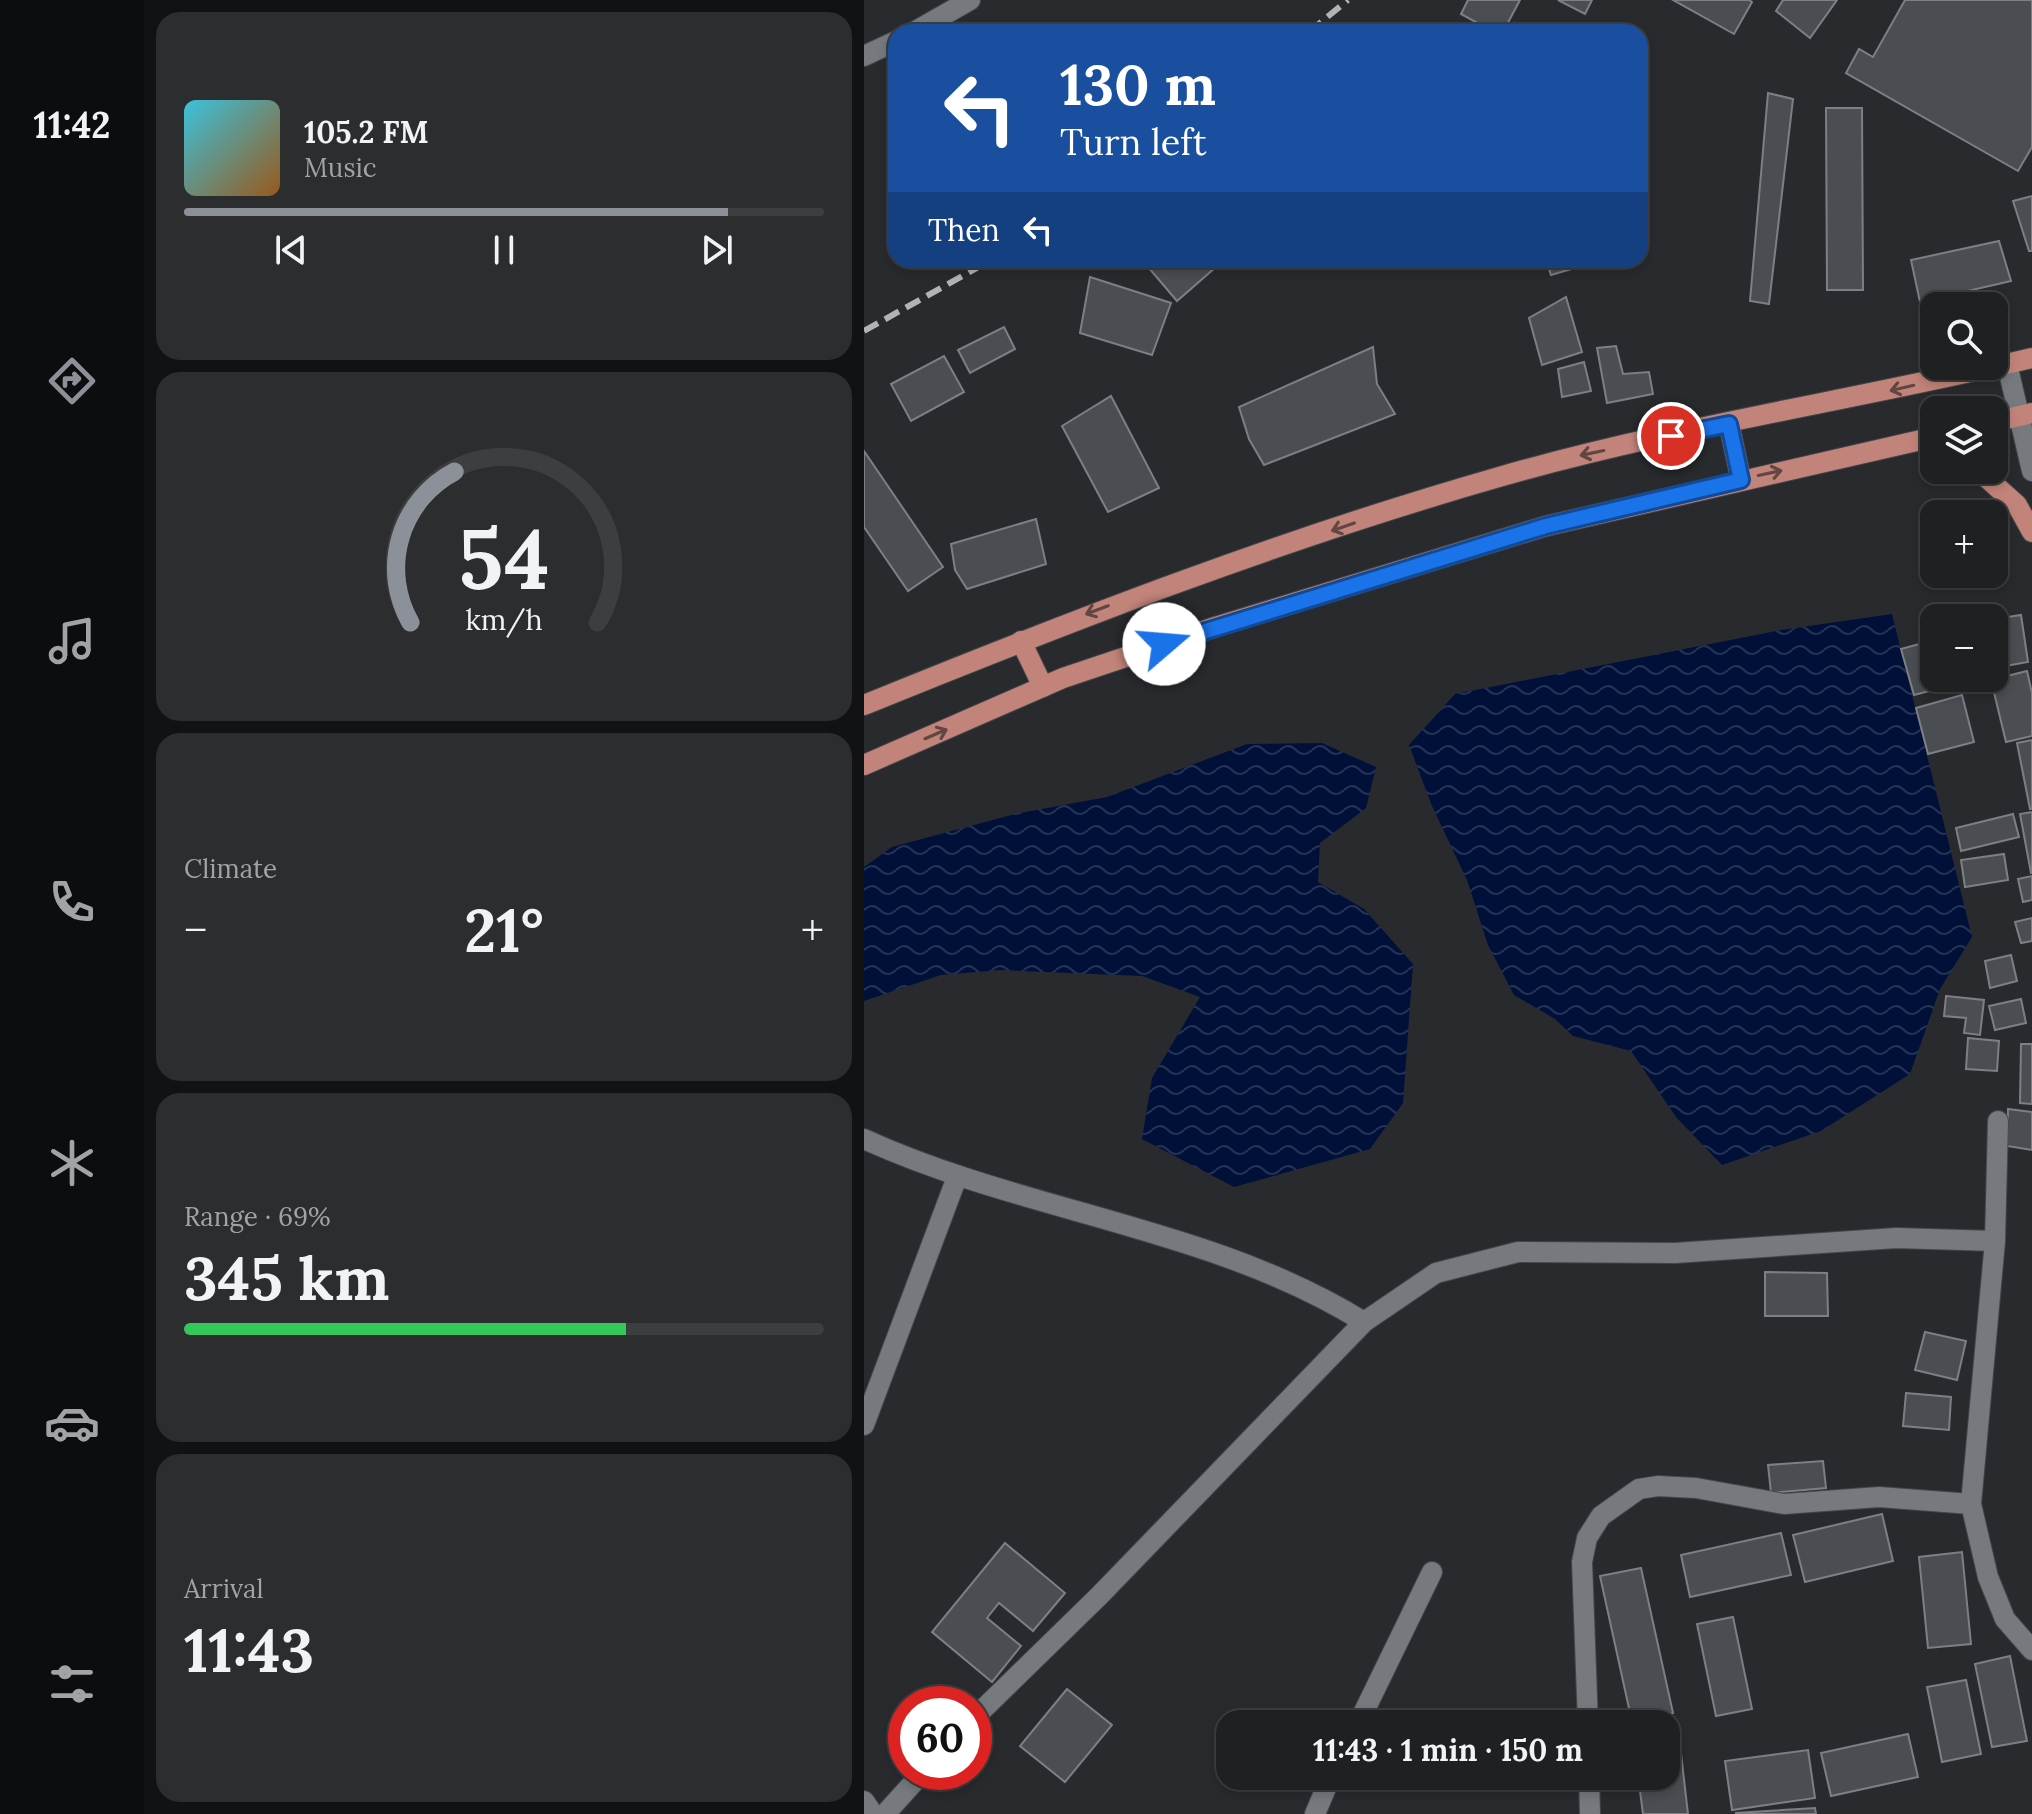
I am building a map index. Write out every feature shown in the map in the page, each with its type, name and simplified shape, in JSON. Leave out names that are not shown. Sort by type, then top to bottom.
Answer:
[{"type":"main road","points":[[2008,364],[2032,358]]},
{"type":"main road","points":[[864,705],[1212,568],[1499,477],[1933,380]]},
{"type":"main road","points":[[1729,424],[1741,480]]},
{"type":"main road","points":[[864,765],[1063,678],[1215,627],[1546,526],[1741,480],[1920,443]]},
{"type":"main road","points":[[1994,484],[2017,505],[2032,532]]},
{"type":"main road","points":[[1021,641],[1043,687]]},
{"type":"street","points":[[922,24],[940,7],[970,0]]},
{"type":"street","points":[[864,56],[888,45]]},
{"type":"street","points":[[2008,367],[2026,414],[2032,471]]},
{"type":"street","points":[[1998,1121],[1995,1241],[1971,1504],[1988,1577],[2005,1619],[2032,1650]]},
{"type":"street","points":[[864,1139],[957,1177],[1251,1265],[1325,1298],[1364,1322]]},
{"type":"street","points":[[864,1425],[957,1177]]},
{"type":"street","points":[[992,1700],[1100,1595],[1364,1322],[1436,1273],[1518,1252],[1675,1253],[1896,1238],[1995,1241]]},
{"type":"street","points":[[1587,1710],[1582,1562],[1587,1538],[1601,1516],[1639,1489],[1696,1488],[1784,1504],[1879,1497],[1971,1504]]},
{"type":"street","points":[[1365,1710],[1432,1572]]},
{"type":"street","points":[[885,1814],[907,1790]]},
{"type":"street","points":[[1315,1814],[1325,1790]]},
{"type":"street","points":[[1589,1790],[1590,1814]]},
{"type":"street","points":[[864,1801],[873,1814]]},
{"type":"water","points":[[1892,614],[1972,937],[1940,989],[1910,1074],[1821,1131],[1722,1165],[1676,1117],[1631,1051],[1573,1036],[1555,1019],[1514,995],[1488,945],[1467,880],[1432,806],[1409,745],[1455,694],[1781,630]]},
{"type":"water","points":[[1322,743],[1376,767],[1366,808],[1320,843],[1318,882],[1364,909],[1413,964],[1403,1103],[1370,1149],[1234,1187],[1142,1139],[1152,1078],[1200,997],[1142,976],[1001,970],[941,975],[864,1001],[864,867],[892,847],[1015,814],[1107,797],[1247,744]]},
{"type":"building","points":[[1468,0],[1520,0],[1507,24],[1479,24],[1461,14]]},
{"type":"building","points":[[1558,0],[1592,0],[1585,14]]},
{"type":"building","points":[[1673,0],[1749,0],[1752,2],[1734,34]]},
{"type":"building","points":[[1783,0],[1837,0],[1810,38],[1776,11]]},
{"type":"building","points":[[1905,0],[2032,0],[2032,147],[2018,171],[1846,73],[1859,49],[1873,57]]},
{"type":"building","points":[[1768,93],[1793,99],[1769,304],[1750,301]]},
{"type":"building","points":[[1826,108],[1862,108],[1863,290],[1827,290]]},
{"type":"building","points":[[2032,196],[2032,251],[2029,251],[2013,201]]},
{"type":"building","points":[[1999,241],[2011,281],[1963,292],[1920,292],[1920,302],[1911,260]]},
{"type":"building","points":[[1149,268],[1215,268],[1177,301]]},
{"type":"building","points":[[1549,268],[1575,268],[1551,275]]},
{"type":"building","points":[[1090,277],[1171,303],[1152,355],[1080,333]]},
{"type":"building","points":[[1566,297],[1582,352],[1542,365],[1529,318]]},
{"type":"building","points":[[1004,327],[1015,349],[970,373],[958,350]]},
{"type":"building","points":[[1616,346],[1623,374],[1649,372],[1653,394],[1607,403],[1597,348]]},
{"type":"building","points":[[1373,347],[1377,384],[1395,414],[1264,465],[1249,439],[1239,407]]},
{"type":"building","points":[[944,356],[964,392],[911,421],[891,384]]},
{"type":"building","points":[[1584,362],[1591,391],[1562,397],[1558,369]]},
{"type":"building","points":[[1111,396],[1159,488],[1108,512],[1062,426]]},
{"type":"building","points":[[864,451],[943,567],[908,591],[864,527]]},
{"type":"building","points":[[1036,519],[1046,564],[967,589],[955,570],[951,544]]},
{"type":"building","points":[[2021,615],[2028,662],[2008,666],[2008,617]]},
{"type":"building","points":[[1920,644],[1920,692],[1926,692],[1914,695],[1901,649]]},
{"type":"building","points":[[2027,671],[2032,693],[2032,736],[2006,742],[1994,692],[2008,692],[2008,676]]},
{"type":"building","points":[[1962,695],[1974,742],[1928,754],[1916,708]]},
{"type":"building","points":[[2032,740],[2032,809],[2030,809],[2017,743]]},
{"type":"building","points":[[2032,812],[2032,873],[2031,873],[2020,814]]},
{"type":"building","points":[[2013,814],[2019,837],[1961,851],[1956,828]]},
{"type":"building","points":[[2004,854],[2008,880],[1965,887],[1961,860]]},
{"type":"building","points":[[2032,876],[2032,900],[2023,902],[2018,879]]},
{"type":"building","points":[[2032,918],[2032,941],[2021,943],[2015,922]]},
{"type":"building","points":[[2011,955],[2017,981],[1990,988],[1985,961]]},
{"type":"building","points":[[1946,996],[1984,1000],[1980,1035],[1964,1033],[1966,1018],[1944,1016]]},
{"type":"building","points":[[2021,999],[2026,1023],[1995,1030],[1989,1006]]},
{"type":"building","points":[[1968,1038],[1999,1041],[1997,1071],[1966,1069]]},
{"type":"building","points":[[2021,1044],[2032,1044],[2032,1104],[2020,1103]]},
{"type":"building","points":[[2008,1109],[2032,1112],[2032,1150],[2007,1146]]},
{"type":"building","points":[[1765,1272],[1827,1273],[1828,1316],[1765,1316]]},
{"type":"building","points":[[1925,1332],[1966,1341],[1957,1380],[1915,1370]]},
{"type":"building","points":[[1906,1393],[1951,1397],[1949,1430],[1903,1426]]},
{"type":"building","points":[[1823,1461],[1826,1488],[1771,1493],[1768,1465]]},
{"type":"building","points":[[1882,1514],[1893,1561],[1805,1582],[1793,1535]]},
{"type":"building","points":[[1781,1533],[1791,1575],[1690,1597],[1681,1555]]},
{"type":"building","points":[[1005,1543],[1065,1593],[1033,1631],[999,1603],[987,1618],[1021,1646],[992,1682],[932,1632]]},
{"type":"building","points":[[1962,1552],[1971,1644],[1928,1648],[1919,1557]]},
{"type":"building","points":[[1641,1568],[1672,1710],[1629,1710],[1600,1576]]},
{"type":"building","points":[[1733,1617],[1752,1709],[1716,1716],[1697,1624]]},
{"type":"building","points":[[2010,1656],[2027,1741],[1992,1747],[1975,1664]]},
{"type":"building","points":[[1966,1680],[1981,1754],[1942,1762],[1927,1687]]},
{"type":"building","points":[[1067,1689],[1112,1725],[1065,1782],[1020,1746]]},
{"type":"building","points":[[1908,1734],[1918,1777],[1831,1796],[1821,1753]]},
{"type":"building","points":[[1680,1745],[1688,1814],[1643,1814],[1640,1790],[1680,1790]]},
{"type":"building","points":[[1808,1750],[1815,1798],[1732,1810],[1725,1761]]},
{"type":"building","points":[[1815,1808],[1816,1814],[1736,1814],[1736,1813]]},
{"type":"railway","points":[[1319,24],[1348,0]]},
{"type":"railway","points":[[864,331],[977,268]]},
{"type":"route","points":[[1164,644],[1546,526],[1741,480],[1729,424],[1671,436]]}]
